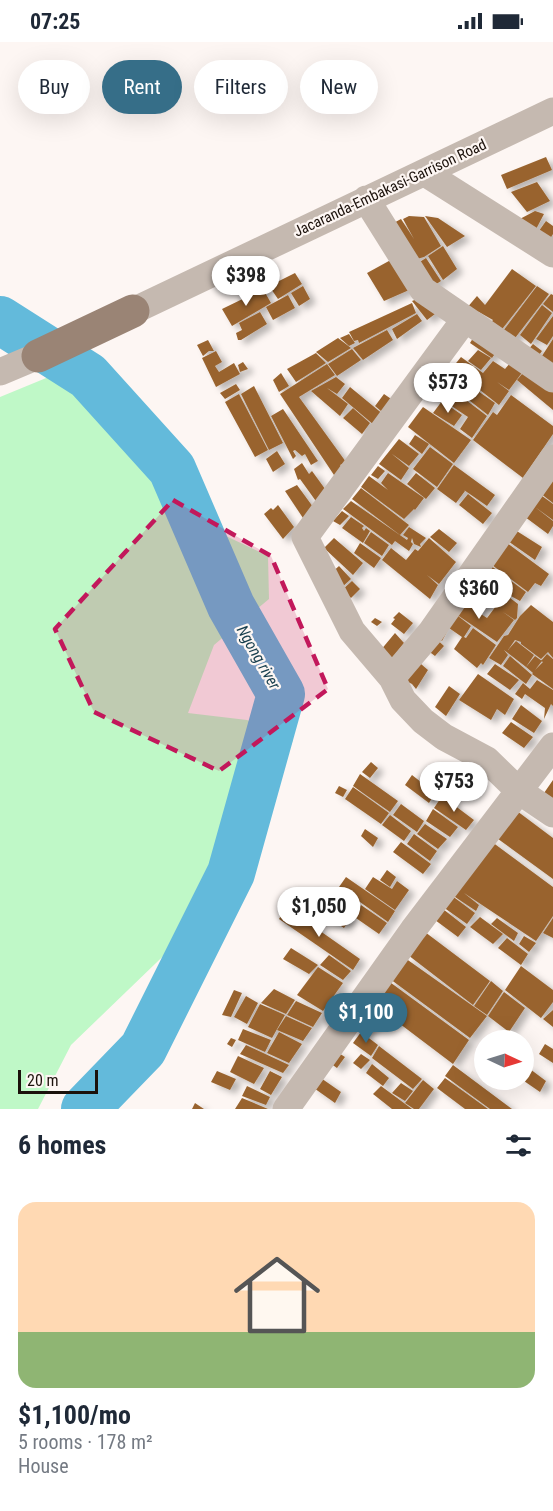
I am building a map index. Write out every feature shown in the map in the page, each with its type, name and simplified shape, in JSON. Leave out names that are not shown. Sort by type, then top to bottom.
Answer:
[{"type":"main road","name":"Jacaranda-Embakasi-Garrison Road","points":[[38,356],[133,311]]},
{"type":"street","name":"Jacaranda-Embakasi-Garrison Road","points":[[133,311],[553,111]]},
{"type":"street","points":[[425,173],[553,254]]},
{"type":"street","points":[[366,199],[423,290],[553,378]]},
{"type":"street","points":[[465,319],[305,537],[352,631],[392,678],[403,700],[423,721],[444,737],[487,760],[519,791],[553,814]]},
{"type":"street","name":"Jacaranda-Embakasi-Garrison Road","points":[[0,372],[38,356]]},
{"type":"street","points":[[392,678],[431,632],[553,458]]},
{"type":"street","points":[[286,1109],[413,930],[553,746]]},
{"type":"highlighted area","points":[[173,500],[271,556],[328,689],[219,771],[94,712],[55,629]]},
{"type":"green space","points":[[51,376],[139,421],[189,478],[207,527],[268,556],[269,599],[214,645],[188,713],[247,720],[293,740],[240,882],[71,1045],[38,1109],[0,1109],[0,397]]},
{"type":"building","points":[[546,157],[552,170],[507,189],[501,175]]},
{"type":"building","points":[[537,182],[550,201],[527,212],[511,192]]},
{"type":"building","points":[[535,211],[544,214],[534,233],[516,221]]},
{"type":"building","points":[[409,216],[424,217],[441,246],[424,257],[410,261],[390,225],[401,219],[414,239],[403,219]]},
{"type":"building","points":[[425,216],[438,218],[465,236],[447,247]]},
{"type":"building","points":[[546,221],[553,226],[553,234],[548,242],[536,235]]},
{"type":"building","points":[[443,246],[457,269],[443,280],[428,256]]},
{"type":"building","points":[[398,256],[416,287],[384,301],[367,273]]},
{"type":"building","points":[[426,258],[441,281],[430,288],[415,265]]},
{"type":"building","points":[[512,269],[536,286],[499,333],[489,325],[493,320],[479,312],[466,309],[477,296],[485,305]]},
{"type":"building","points":[[295,273],[302,284],[278,299],[269,286]]},
{"type":"building","points":[[303,286],[310,299],[299,306],[291,293]]},
{"type":"building","points":[[537,286],[549,294],[512,342],[500,335]]},
{"type":"building","points":[[263,289],[271,303],[232,326],[222,309]]},
{"type":"building","points":[[551,294],[553,295],[553,312],[543,304]]},
{"type":"building","points":[[288,295],[295,308],[273,320],[266,307]]},
{"type":"building","points":[[422,297],[439,311],[427,320],[412,301]]},
{"type":"building","points":[[412,303],[416,313],[359,343],[358,340],[354,341],[349,332]]},
{"type":"building","points":[[542,305],[552,313],[531,344],[520,335]]},
{"type":"building","points":[[260,312],[267,324],[238,340],[236,333],[242,330],[239,323]]},
{"type":"building","points":[[417,314],[422,321],[397,339],[392,329]]},
{"type":"building","points":[[553,316],[553,336],[547,345],[536,339]]},
{"type":"building","points":[[387,330],[393,340],[363,360],[353,348]]},
{"type":"building","points":[[478,330],[501,345],[492,358],[470,343]]},
{"type":"building","points":[[349,334],[355,343],[349,346],[340,338]]},
{"type":"building","points":[[338,338],[351,348],[328,362],[316,352]]},
{"type":"building","points":[[553,339],[553,363],[538,362]]},
{"type":"building","points":[[208,340],[214,351],[209,351],[203,356],[197,345]]},
{"type":"building","points":[[533,344],[542,351],[537,358],[527,351]]},
{"type":"building","points":[[352,349],[361,360],[337,376],[328,364]]},
{"type":"building","points":[[478,350],[491,358],[481,370],[468,361]]},
{"type":"building","points":[[216,351],[222,362],[215,366],[219,372],[234,363],[240,374],[216,387],[202,358]]},
{"type":"building","points":[[316,353],[326,363],[296,382],[287,369]]},
{"type":"building","points":[[461,357],[483,373],[493,361],[505,369],[515,357],[527,366],[509,390],[497,382],[509,391],[499,405],[452,368]]},
{"type":"building","points":[[243,362],[248,369],[240,372],[238,365]]},
{"type":"building","points":[[327,364],[335,375],[299,397],[346,462],[340,465],[345,473],[338,481],[280,394]]},
{"type":"building","points":[[527,368],[553,389],[553,410],[517,380]]},
{"type":"building","points":[[448,370],[495,403],[488,415],[442,379]]},
{"type":"building","points":[[281,373],[289,386],[279,392],[273,380]]},
{"type":"building","points":[[336,377],[345,384],[337,394],[327,388],[348,404],[340,416],[311,391]]},
{"type":"building","points":[[441,381],[487,416],[472,438],[460,429],[468,417],[432,393]]},
{"type":"building","points":[[236,384],[240,390],[225,399],[220,393]]},
{"type":"building","points":[[254,386],[283,443],[269,450],[241,394]]},
{"type":"building","points":[[350,387],[384,415],[374,425],[342,398]]},
{"type":"building","points":[[239,394],[268,450],[255,457],[225,402]]},
{"type":"building","points":[[384,394],[397,403],[388,417],[375,406]]},
{"type":"building","points":[[511,395],[553,426],[553,434],[523,478],[473,440],[493,412],[497,415]]},
{"type":"building","points":[[442,401],[462,415],[454,426],[433,413]]},
{"type":"building","points":[[423,407],[471,440],[454,463],[408,427]]},
{"type":"building","points":[[353,408],[370,423],[362,434],[343,418]]},
{"type":"building","points":[[283,409],[318,461],[311,465],[305,454],[302,456],[295,450],[293,451],[296,456],[293,459],[271,416]]},
{"type":"building","points":[[415,435],[429,444],[422,454],[409,444]]},
{"type":"building","points":[[399,439],[419,454],[409,466],[392,454],[409,468],[401,480],[379,464]]},
{"type":"building","points":[[430,447],[453,464],[437,487],[413,469]]},
{"type":"building","points":[[277,451],[285,464],[273,472],[266,459]]},
{"type":"building","points":[[302,463],[309,474],[312,471],[328,493],[318,504],[300,479],[298,480],[294,469]]},
{"type":"building","points":[[454,465],[495,495],[487,506],[464,490],[456,503],[437,489]]},
{"type":"building","points":[[378,466],[385,471],[378,479],[371,475]]},
{"type":"building","points":[[553,466],[553,503],[536,490]]},
{"type":"building","points":[[388,473],[424,498],[404,519],[361,487],[369,476],[388,490],[381,483]]},
{"type":"building","points":[[416,473],[435,488],[426,499],[407,484]]},
{"type":"building","points":[[297,485],[316,511],[305,521],[285,491]]},
{"type":"building","points":[[361,488],[409,525],[400,535],[352,499]]},
{"type":"building","points":[[538,493],[553,504],[553,520],[535,507],[553,521],[548,534],[521,514]]},
{"type":"building","points":[[468,494],[492,513],[483,524],[459,505]]},
{"type":"building","points":[[351,501],[407,540],[408,538],[403,535],[409,527],[426,538],[420,544],[421,547],[414,544],[412,538],[413,544],[409,551],[395,541],[392,545],[343,509]]},
{"type":"building","points":[[278,505],[294,527],[283,539],[264,514]]},
{"type":"building","points":[[342,511],[349,516],[340,525],[333,521]]},
{"type":"building","points":[[351,517],[364,526],[362,528],[364,531],[366,528],[370,531],[363,543],[342,528]]},
{"type":"building","points":[[512,528],[542,547],[535,560],[505,539]]},
{"type":"building","points":[[439,529],[457,543],[449,552],[430,537]]},
{"type":"building","points":[[371,532],[389,545],[382,556],[364,543]]},
{"type":"building","points":[[499,537],[549,574],[541,586],[535,583],[528,592],[484,559]]},
{"type":"building","points":[[334,538],[363,563],[353,575],[324,548]]},
{"type":"building","points":[[429,538],[456,562],[439,584],[427,575],[438,585],[430,599],[382,560],[391,548],[406,560]]},
{"type":"building","points":[[360,543],[381,558],[374,568],[354,553]]},
{"type":"building","points":[[490,565],[526,592],[520,601],[483,574]]},
{"type":"building","points":[[339,566],[351,579],[341,588],[329,575]]},
{"type":"building","points":[[477,573],[518,604],[515,620],[503,612],[514,620],[497,642],[453,612],[471,626],[464,637],[466,638],[473,628],[496,645],[483,665],[481,663],[477,668],[454,649],[462,637],[449,628],[442,641],[433,634],[467,587],[490,603],[481,614],[487,618],[496,606],[468,584]]},
{"type":"building","points":[[352,581],[360,589],[351,598],[342,590]]},
{"type":"building","points":[[531,605],[553,622],[553,658],[548,652],[541,659],[521,642],[515,640],[508,650],[516,641],[534,655],[526,667],[504,650],[508,655],[501,665],[489,658],[504,636],[508,635],[520,616]]},
{"type":"building","points":[[399,612],[413,623],[404,634],[391,624]]},
{"type":"building","points":[[375,618],[382,622],[377,626],[371,622]]},
{"type":"building","points":[[395,633],[404,643],[386,666],[375,657]]},
{"type":"building","points":[[432,635],[444,646],[435,656],[423,647]]},
{"type":"building","points":[[547,654],[553,659],[553,689],[526,667],[535,656],[541,661]]},
{"type":"building","points":[[510,656],[532,675],[526,684],[503,666]]},
{"type":"building","points":[[414,658],[428,670],[416,689],[402,679]]},
{"type":"building","points":[[495,664],[519,680],[510,690],[487,674]]},
{"type":"building","points":[[478,674],[514,699],[505,715],[497,709],[491,720],[459,700]]},
{"type":"building","points":[[537,680],[553,690],[553,706],[551,704],[544,719],[545,708],[525,694],[522,699],[515,694],[523,683],[530,689]]},
{"type":"building","points":[[449,686],[460,694],[446,716],[435,707]]},
{"type":"building","points":[[521,705],[542,721],[534,733],[512,719]]},
{"type":"building","points":[[511,722],[533,737],[524,748],[502,733]]},
{"type":"building","points":[[371,762],[378,768],[370,778],[362,772]]},
{"type":"building","points":[[360,774],[398,801],[390,812],[353,786]]},
{"type":"building","points":[[412,775],[435,793],[429,803],[405,785]]},
{"type":"building","points":[[553,780],[553,800],[544,793]]},
{"type":"building","points":[[339,786],[347,790],[343,797],[335,793]]},
{"type":"building","points":[[353,787],[389,813],[381,824],[345,799]]},
{"type":"building","points":[[442,796],[474,820],[466,830],[434,808]]},
{"type":"building","points":[[401,804],[424,821],[417,832],[393,815]]},
{"type":"building","points":[[513,808],[553,838],[553,879],[494,836]]},
{"type":"building","points":[[433,809],[458,827],[450,837],[426,821]]},
{"type":"building","points":[[390,815],[411,831],[404,841],[382,825]]},
{"type":"building","points":[[425,824],[447,839],[438,849],[417,834]]},
{"type":"building","points":[[365,829],[378,838],[373,847],[361,836]]},
{"type":"building","points":[[414,834],[437,851],[430,861],[407,844]]},
{"type":"building","points":[[488,839],[553,887],[553,916],[536,941],[464,893],[479,905],[476,911],[452,895]]},
{"type":"building","points":[[401,842],[431,864],[423,874],[393,852]]},
{"type":"building","points":[[387,870],[396,877],[390,887],[380,880]]},
{"type":"building","points":[[346,877],[395,911],[388,922],[339,887]]},
{"type":"building","points":[[373,877],[392,889],[397,881],[409,890],[395,910],[365,889]]},
{"type":"building","points":[[311,888],[352,917],[344,928],[304,902]]},
{"type":"building","points":[[339,889],[350,898],[341,908],[330,900]]},
{"type":"building","points":[[451,895],[475,913],[467,924],[443,907]]},
{"type":"building","points":[[361,905],[387,923],[379,934],[353,916]]},
{"type":"building","points":[[286,907],[360,959],[353,970],[279,919]]},
{"type":"building","points":[[443,909],[466,927],[458,937],[435,920]]},
{"type":"building","points":[[480,917],[503,934],[493,944],[470,927]]},
{"type":"building","points":[[497,918],[518,933],[514,941],[491,924]]},
{"type":"building","points":[[553,918],[553,938],[543,933]]},
{"type":"building","points":[[425,932],[490,981],[473,1005],[408,955]]},
{"type":"building","points":[[524,936],[536,943],[529,952],[519,944]]},
{"type":"building","points":[[507,938],[528,954],[521,965],[498,948]]},
{"type":"building","points":[[291,948],[318,965],[309,974],[283,959]]},
{"type":"building","points":[[329,955],[351,971],[343,980],[320,965]]},
{"type":"building","points":[[405,958],[487,1016],[470,1038],[390,979]]},
{"type":"building","points":[[521,966],[553,990],[553,1002],[541,1018],[505,990]]},
{"type":"building","points":[[318,967],[343,983],[323,1011],[297,995]]},
{"type":"building","points":[[387,980],[469,1040],[453,1064],[371,1002]]},
{"type":"building","points":[[491,981],[503,991],[487,1015],[474,1006]]},
{"type":"building","points":[[274,989],[295,1000],[286,1014],[261,1003]]},
{"type":"building","points":[[234,990],[242,993],[231,1017],[222,1015]]},
{"type":"building","points":[[504,992],[525,1008],[510,1030],[506,1030],[488,1016]]},
{"type":"building","points":[[246,996],[258,1003],[247,1024],[234,1017]]},
{"type":"building","points":[[296,1001],[322,1013],[313,1027],[287,1015]]},
{"type":"building","points":[[260,1004],[285,1015],[272,1038],[248,1027]]},
{"type":"building","points":[[553,1010],[553,1027],[543,1019]]},
{"type":"building","points":[[364,1015],[376,1023],[367,1034],[355,1026]]},
{"type":"building","points":[[286,1016],[312,1028],[303,1041],[277,1030]]},
{"type":"building","points":[[243,1029],[271,1040],[265,1052],[238,1040]]},
{"type":"building","points":[[279,1032],[302,1044],[289,1063],[267,1053]]},
{"type":"building","points":[[361,1032],[378,1045],[371,1056],[353,1043]]},
{"type":"building","points":[[231,1038],[236,1040],[232,1047],[227,1044]]},
{"type":"building","points":[[545,1044],[553,1049],[553,1063],[539,1054]]},
{"type":"building","points":[[246,1045],[289,1065],[283,1073],[240,1054]]},
{"type":"building","points":[[379,1046],[422,1079],[413,1089],[372,1058]]},
{"type":"building","points":[[334,1050],[345,1057],[337,1068],[327,1061]]},
{"type":"building","points":[[361,1054],[370,1060],[361,1069],[353,1063]]},
{"type":"building","points":[[238,1056],[264,1068],[254,1084],[230,1072]]},
{"type":"building","points":[[372,1064],[389,1078],[383,1086],[366,1073]]},
{"type":"building","points":[[453,1065],[474,1081],[474,1090],[487,1090],[512,1109],[490,1109],[445,1076]]},
{"type":"building","points":[[217,1071],[236,1079],[230,1090],[211,1082]]},
{"type":"building","points":[[270,1071],[282,1077],[271,1095],[260,1089]]},
{"type":"building","points":[[534,1072],[546,1081],[540,1092],[534,1088]]},
{"type":"building","points":[[318,1076],[341,1092],[335,1103],[311,1086]]},
{"type":"building","points":[[445,1078],[488,1109],[465,1109],[437,1088]]},
{"type":"building","points":[[423,1080],[434,1089],[419,1109],[414,1109],[405,1103]]},
{"type":"building","points":[[401,1083],[413,1091],[405,1101],[392,1093]]},
{"type":"building","points":[[247,1086],[270,1097],[266,1105],[242,1096]]},
{"type":"building","points":[[381,1086],[412,1109],[392,1109],[373,1094]]},
{"type":"building","points":[[242,1098],[268,1109],[235,1109]]},
{"type":"building","points":[[195,1103],[204,1109],[192,1109]]},
{"type":"waterway","name":"Ngong river","points":[[0,320],[88,376],[172,469],[231,606],[281,694],[231,873],[143,1049],[85,1109]]}]
